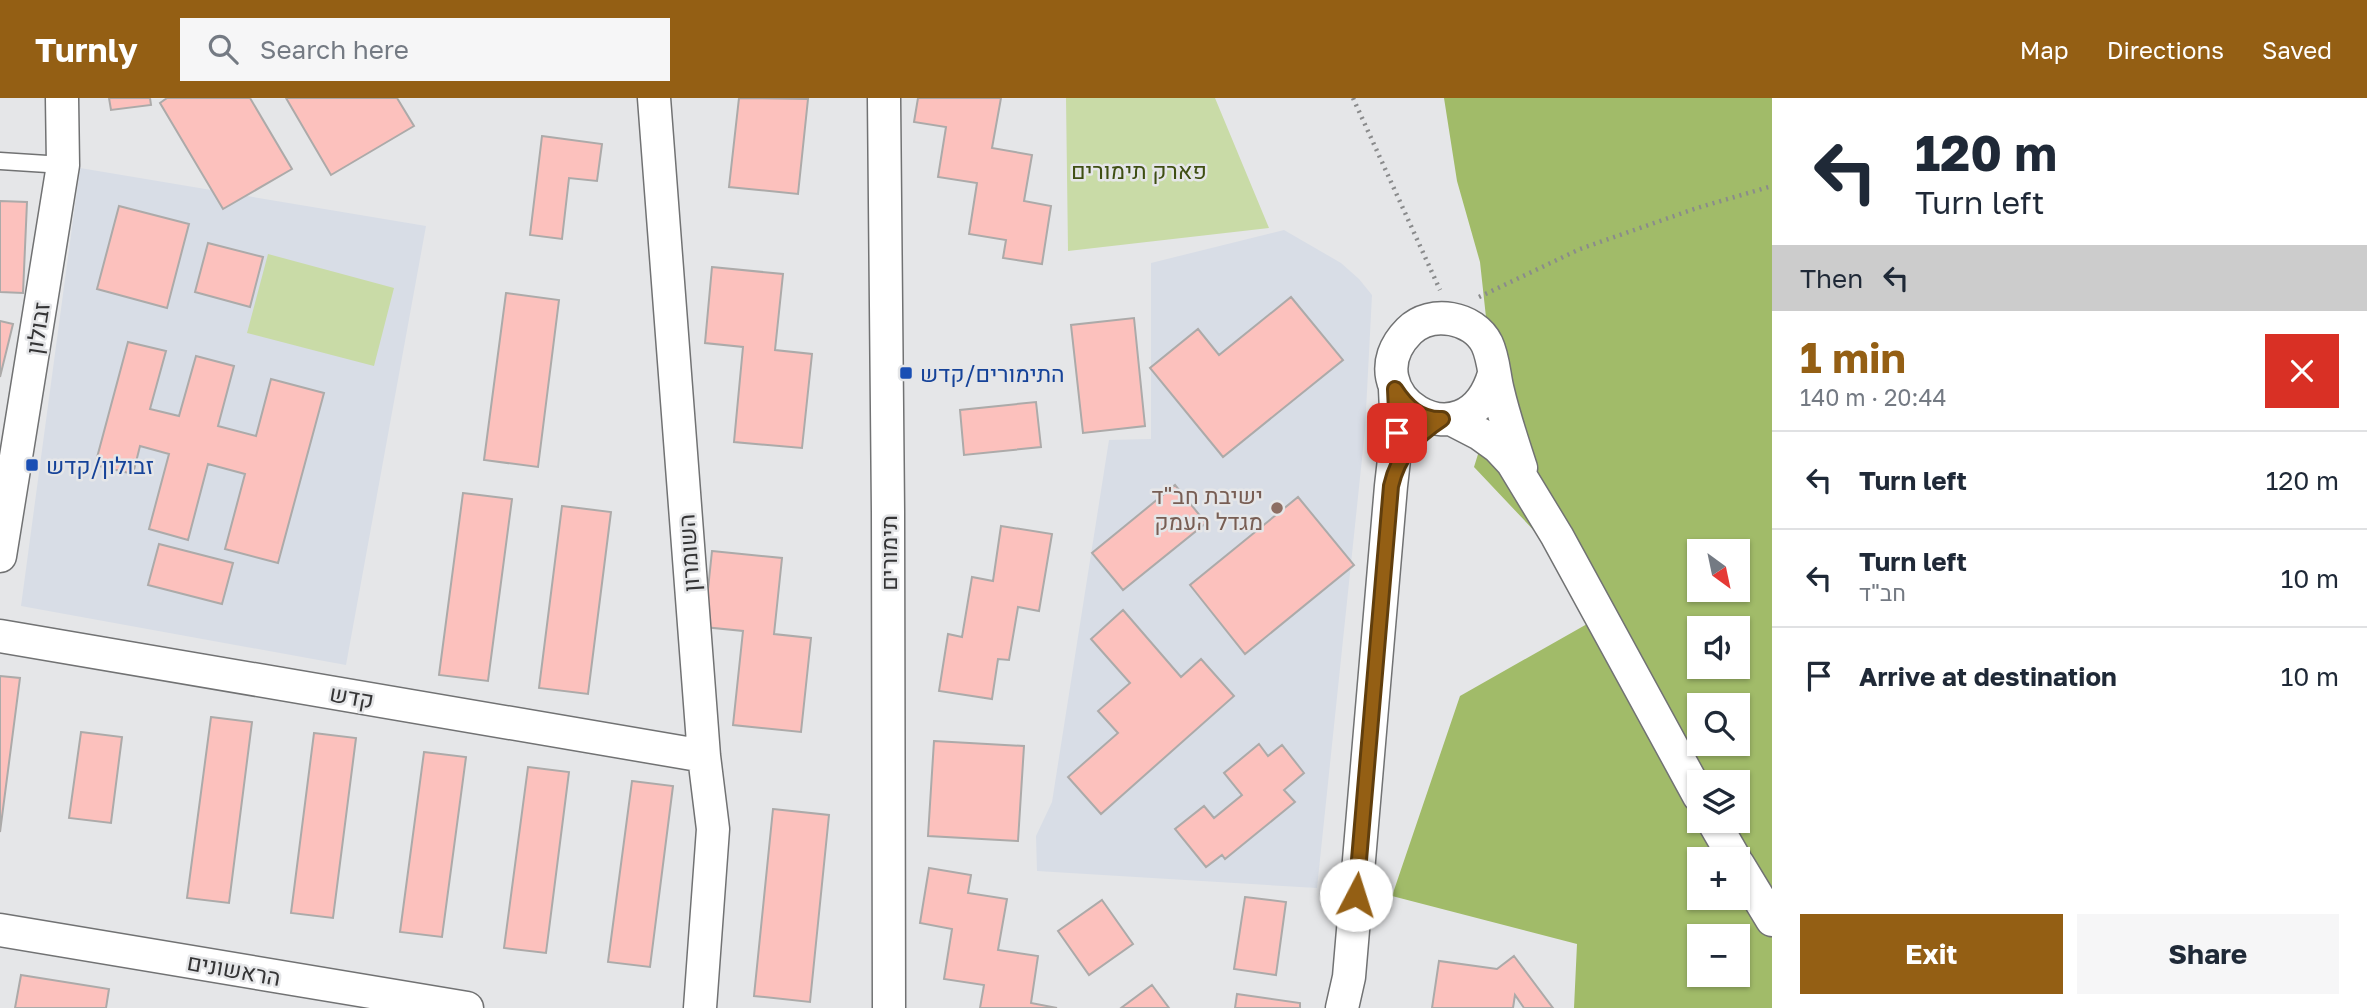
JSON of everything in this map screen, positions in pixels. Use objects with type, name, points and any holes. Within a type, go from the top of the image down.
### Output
[{"type":"street","name":"זבולון","points":[[0,556],[63,165],[62,98]]},
{"type":"street","name":"השומרון","points":[[653,98],[704,756],[713,829],[700,1008]]},
{"type":"street","name":"תימורים","points":[[884,98],[889,1008]]},
{"type":"street","points":[[1342,1008],[1349,977],[1394,472],[1397,433],[1395,389],[1391,372],[1394,355],[1401,340],[1413,327],[1428,320],[1461,321],[1475,330],[1486,342],[1492,357],[1502,408],[1527,484]]},
{"type":"street","points":[[1395,389],[1404,403],[1418,414],[1434,420],[1446,419],[1467,414],[1480,404],[1489,390],[1494,374]]},
{"type":"street","points":[[1394,472],[1406,450],[1420,434],[1446,419],[1467,426],[1498,447],[1527,484],[1687,774]]},
{"type":"street","name":"קדש","points":[[0,636],[704,756]]},
{"type":"street","points":[[1750,884],[1772,920]]},
{"type":"street","name":"הראשונים","points":[[0,930],[467,1008]]},
{"type":"lane","points":[[0,161],[63,165]]},
{"type":"path","points":[[1353,98],[1443,298]]},
{"type":"path","points":[[1474,300],[1580,249],[1698,208],[1772,186]]},
{"type":"shaded area","points":[[80,168],[426,226],[346,665],[21,606]]},
{"type":"shaded area","points":[[1284,230],[1341,263],[1372,295],[1365,430],[1317,888],[1037,871],[1036,836],[1052,802],[1109,440],[1151,439],[1151,263]]},
{"type":"green space","name":"פארק תימורים","points":[[1066,98],[1215,98],[1269,228],[1068,251]]},
{"type":"green space","points":[[1444,98],[1772,98],[1772,1008],[1574,1008],[1577,944],[1392,896],[1460,696],[1610,611],[1474,467],[1495,400],[1480,262],[1457,181]]},
{"type":"green space","points":[[268,254],[394,288],[374,366],[247,333]]},
{"type":"building","points":[[109,98],[150,98],[151,105],[111,110]]},
{"type":"building","points":[[167,98],[250,98],[292,169],[223,209],[160,103]]},
{"type":"building","points":[[286,98],[397,98],[414,126],[331,175]]},
{"type":"building","points":[[739,98],[808,99],[798,194],[729,187]]},
{"type":"building","points":[[918,98],[1001,98],[992,148],[1032,155],[1024,201],[1051,206],[1042,264],[1003,258],[1006,240],[969,234],[977,183],[938,177],[946,127],[914,122]]},
{"type":"building","points":[[542,136],[602,144],[597,181],[569,178],[562,239],[530,235]]},
{"type":"building","points":[[0,201],[27,202],[23,293],[0,292]]},
{"type":"building","points":[[119,206],[189,224],[167,308],[97,289]]},
{"type":"building","points":[[208,243],[263,257],[250,307],[195,292]]},
{"type":"building","points":[[712,267],[783,274],[775,350],[812,354],[802,448],[734,442],[743,347],[705,343]]},
{"type":"building","points":[[506,293],[559,300],[538,467],[484,460]]},
{"type":"building","points":[[1291,297],[1343,360],[1223,457],[1150,368],[1198,329],[1219,355]]},
{"type":"building","points":[[1134,318],[1145,426],[1083,433],[1071,325]]},
{"type":"building","points":[[0,321],[13,324],[0,377]]},
{"type":"building","points":[[128,342],[166,351],[150,409],[179,416],[196,356],[234,366],[218,426],[256,436],[271,379],[324,393],[278,563],[225,549],[245,474],[208,464],[188,540],[149,529],[169,454],[140,446],[133,474],[95,465]]},
{"type":"building","points":[[1036,402],[1041,447],[964,455],[960,410]]},
{"type":"building","points":[[1175,485],[1206,523],[1123,590],[1092,553]]},
{"type":"building","points":[[463,493],[512,499],[488,681],[439,675]]},
{"type":"building","points":[[1298,497],[1354,565],[1245,654],[1190,585]]},
{"type":"building","points":[[562,506],[611,512],[588,694],[539,688]]},
{"type":"building","points":[[1001,526],[1052,534],[1039,611],[1018,607],[1009,660],[998,659],[992,699],[939,691],[948,634],[962,637],[972,577],[993,581]]},
{"type":"building","points":[[159,544],[233,563],[222,604],[148,585]]},
{"type":"building","points":[[712,551],[782,558],[774,634],[811,638],[801,732],[733,725],[743,631],[704,627]]},
{"type":"building","points":[[1123,610],[1181,677],[1201,659],[1234,696],[1101,814],[1068,777],[1118,733],[1098,711],[1130,683],[1091,639]]},
{"type":"building","points":[[0,676],[20,678],[0,832]]},
{"type":"building","points":[[211,717],[252,722],[229,903],[187,898]]},
{"type":"building","points":[[81,732],[122,737],[111,823],[69,818]]},
{"type":"building","points":[[314,733],[356,738],[333,918],[291,913]]},
{"type":"building","points":[[934,741],[1024,746],[1018,841],[928,836]]},
{"type":"building","points":[[1259,744],[1268,756],[1282,745],[1304,773],[1284,790],[1295,802],[1225,859],[1222,855],[1206,867],[1175,829],[1204,806],[1214,818],[1242,795],[1224,773]]},
{"type":"building","points":[[424,752],[466,757],[442,937],[400,932]]},
{"type":"building","points":[[528,767],[569,772],[546,953],[504,948]]},
{"type":"building","points":[[632,781],[673,786],[650,967],[608,962]]},
{"type":"building","points":[[773,809],[829,815],[810,1002],[754,996]]},
{"type":"building","points":[[929,868],[971,875],[968,893],[1007,899],[998,950],[1038,956],[1031,1003],[1057,1008],[980,1008],[984,985],[944,979],[952,929],[920,923]]},
{"type":"building","points":[[1245,897],[1286,902],[1276,975],[1234,969]]},
{"type":"building","points":[[1102,900],[1133,944],[1089,975],[1058,931]]},
{"type":"building","points":[[1514,956],[1553,1008],[1524,1008],[1515,995],[1513,1008],[1432,1008],[1439,961],[1497,969]]},
{"type":"building","points":[[21,975],[109,989],[106,1008],[15,1008]]},
{"type":"building","points":[[1152,985],[1169,1008],[1121,1008]]},
{"type":"building","points":[[1237,994],[1300,1003],[1300,1008],[1235,1008]]},
{"type":"place","name":"התימורים/קדש","points":[[906,373]]},
{"type":"place","name":"זבולון/קדש","points":[[32,465]]},
{"type":"place","name":"ישיבת חב\"ד מגדל העמק","points":[[1277,508]]},
{"type":"route","points":[[1356,895],[1391,486],[1394,472],[1406,450],[1420,434],[1442,419],[1434,420],[1418,414],[1404,403],[1395,389],[1397,433]]}]
